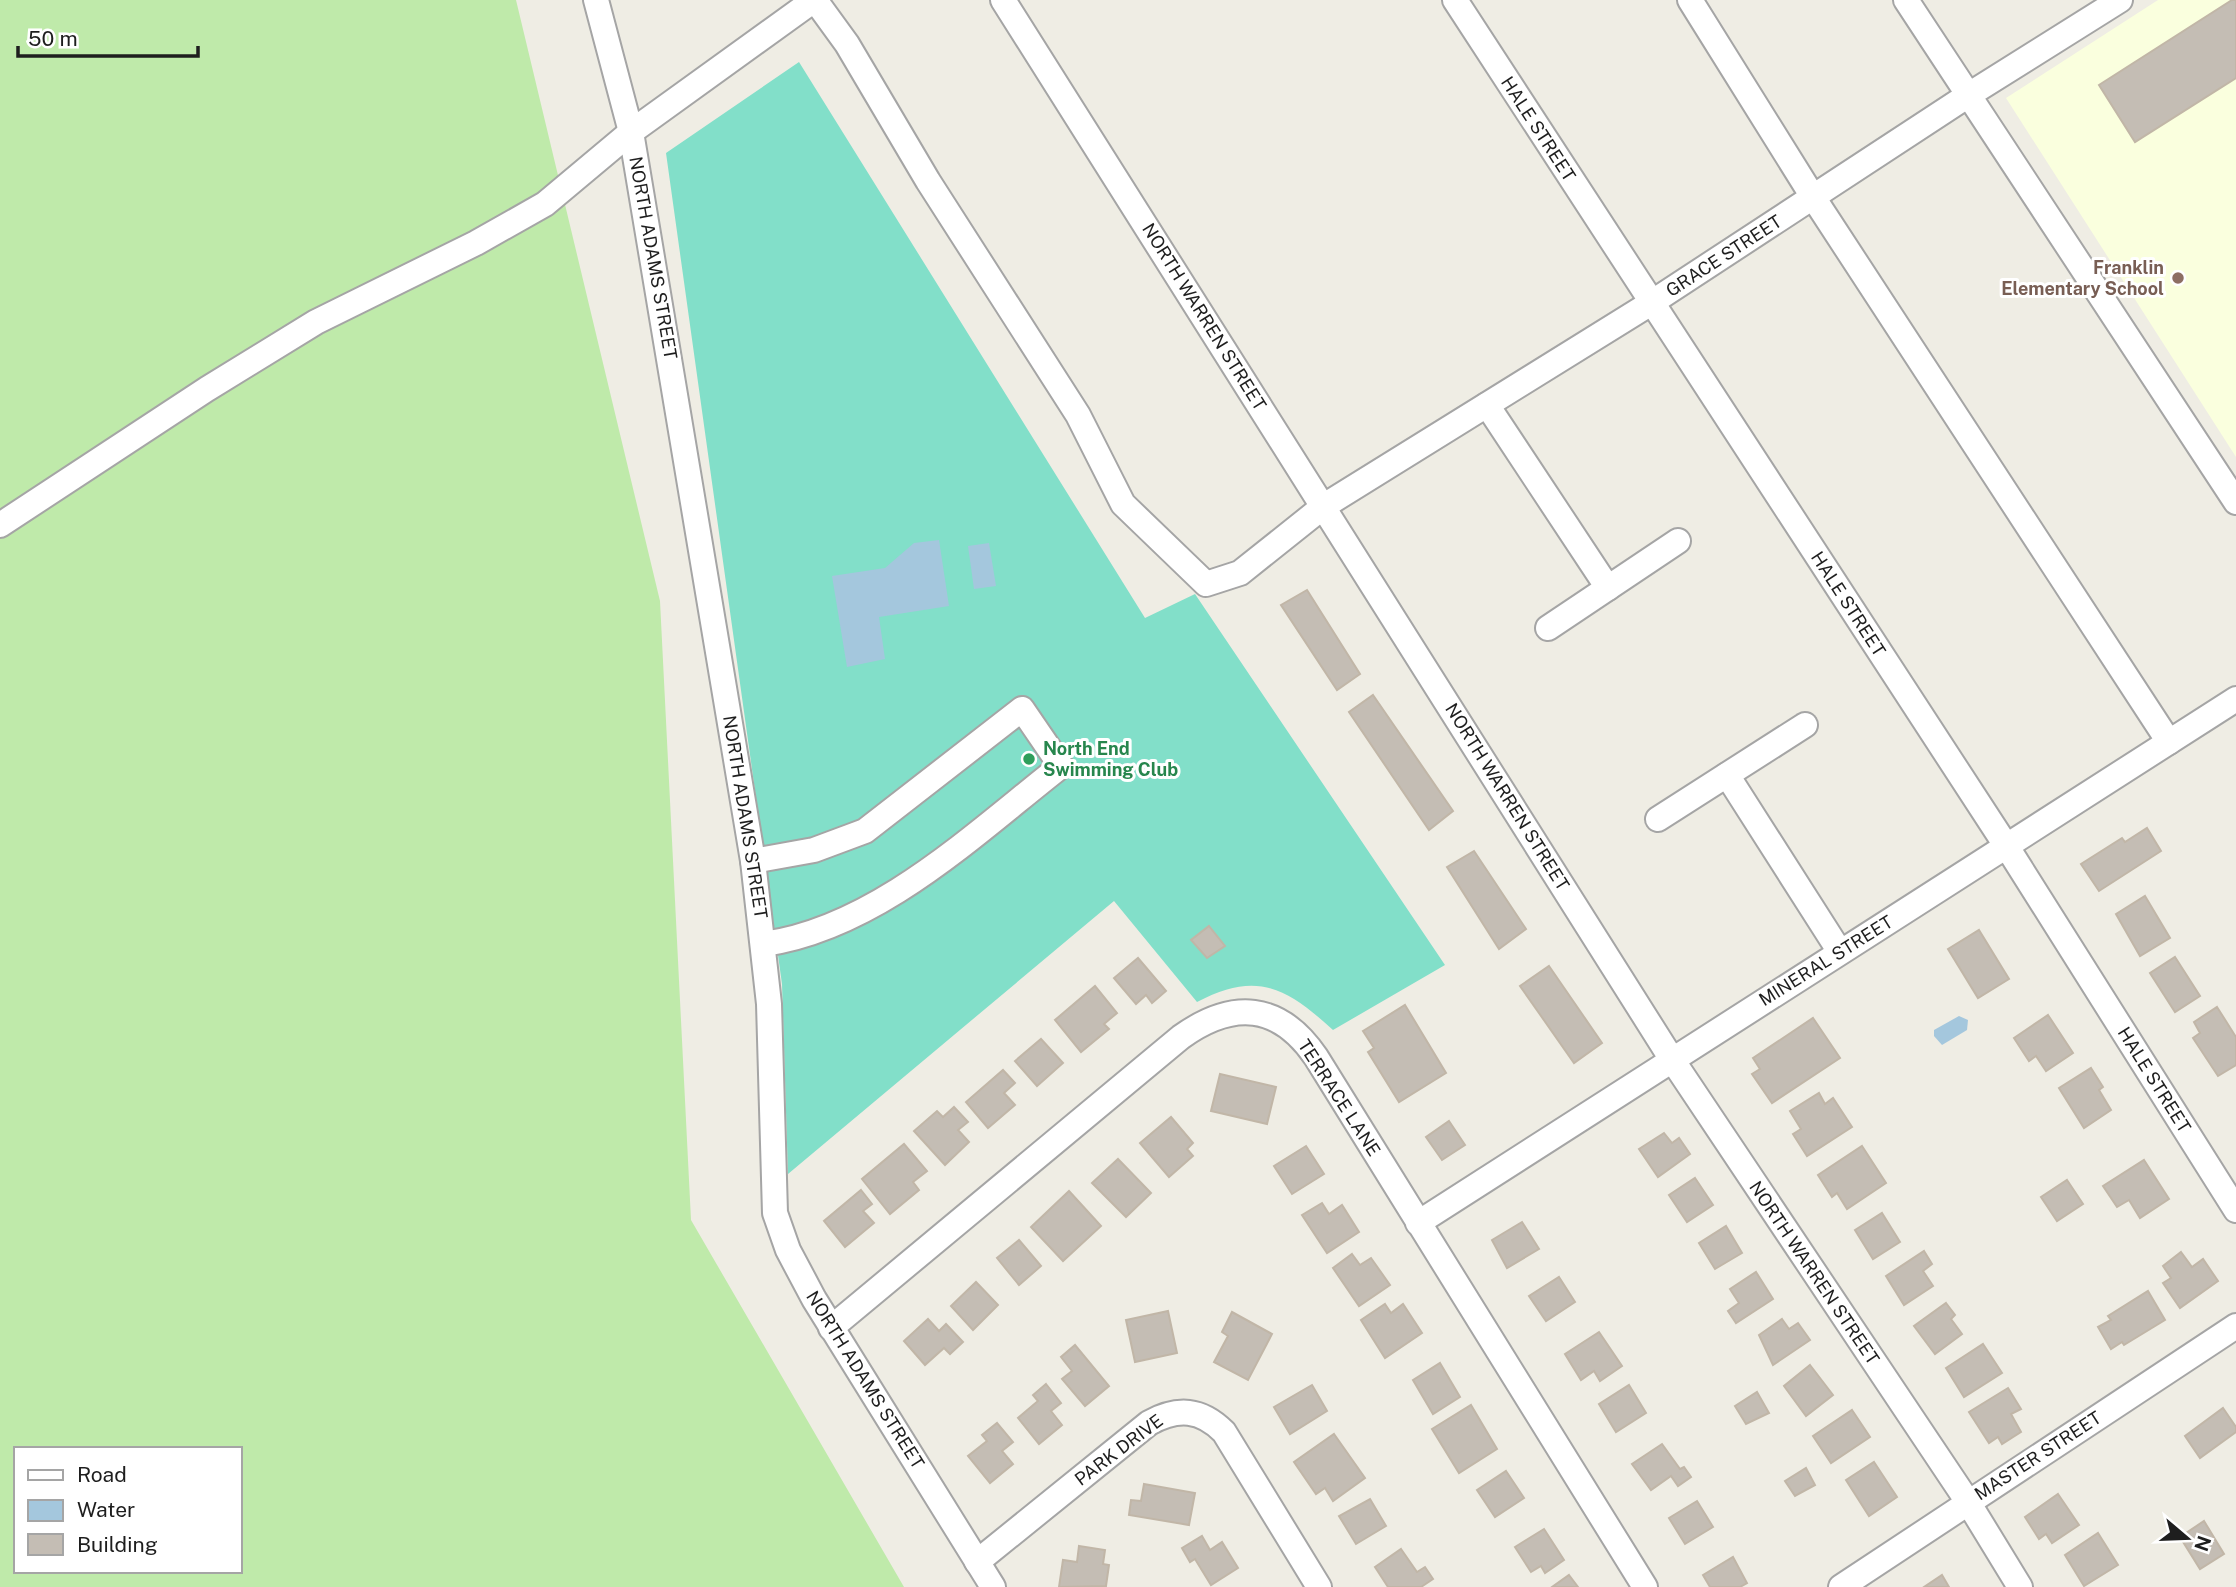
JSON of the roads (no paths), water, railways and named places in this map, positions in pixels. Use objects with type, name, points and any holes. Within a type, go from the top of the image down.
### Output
[{"type":"street","name":"NORTH ADAMS STREET","points":[[596,0],[631,132],[753,861],[764,944],[775,1213],[788,1250],[831,1328],[993,1587]]},
{"type":"street","points":[[0,525],[207,389],[316,322],[476,243],[545,204],[631,132],[815,0]]},
{"type":"street","name":"GRACE STREET","points":[[815,0],[847,44],[928,181],[1078,415],[1123,504],[1206,584],[1240,573],[1324,506],[1651,303],[1967,96],[2120,0]]},
{"type":"street","name":"NORTH WARREN STREET","points":[[1003,0],[1671,1058],[1968,1502],[2020,1587]]},
{"type":"street","name":"HALE STREET","points":[[1455,0],[2007,847],[2236,1210]]},
{"type":"street","points":[[1690,0],[1813,197],[2169,742]]},
{"type":"street","points":[[1906,0],[2236,502]]},
{"type":"street","points":[[1487,405],[1608,588]]},
{"type":"street","points":[[1549,628],[1678,541]]},
{"type":"street","name":"MINERAL STREET","points":[[1418,1223],[1671,1058],[2007,847],[2236,699]]},
{"type":"street","points":[[753,861],[814,850],[865,831],[1022,709],[1061,766],[941,859],[859,915],[789,941],[764,944]]},
{"type":"street","points":[[1658,819],[1805,725]]},
{"type":"street","points":[[1727,775],[1840,952]]},
{"type":"street","name":"TERRACE LANE","points":[[831,1328],[1181,1037],[1220,1014],[1241,1011],[1266,1014],[1302,1037],[1645,1587]]},
{"type":"street","name":"MASTER STREET","points":[[1841,1587],[2236,1326]]},
{"type":"street","name":"PARK DRIVE","points":[[977,1562],[1149,1423],[1165,1414],[1181,1411],[1212,1419],[1224,1432],[1319,1587]]},
{"type":"water","points":[[939,540],[949,606],[879,617],[885,659],[847,667],[832,576],[885,568],[914,543]]},
{"type":"water","points":[[989,543],[996,586],[974,589],[968,546]]},
{"type":"water","points":[[1959,1016],[1968,1020],[1967,1030],[1942,1045],[1934,1036],[1934,1030]]},
{"type":"place","name":"Franklin Elementary School","points":[[2178,278]]},
{"type":"place","name":"North End Swimming Club","points":[[1029,759]]}]
